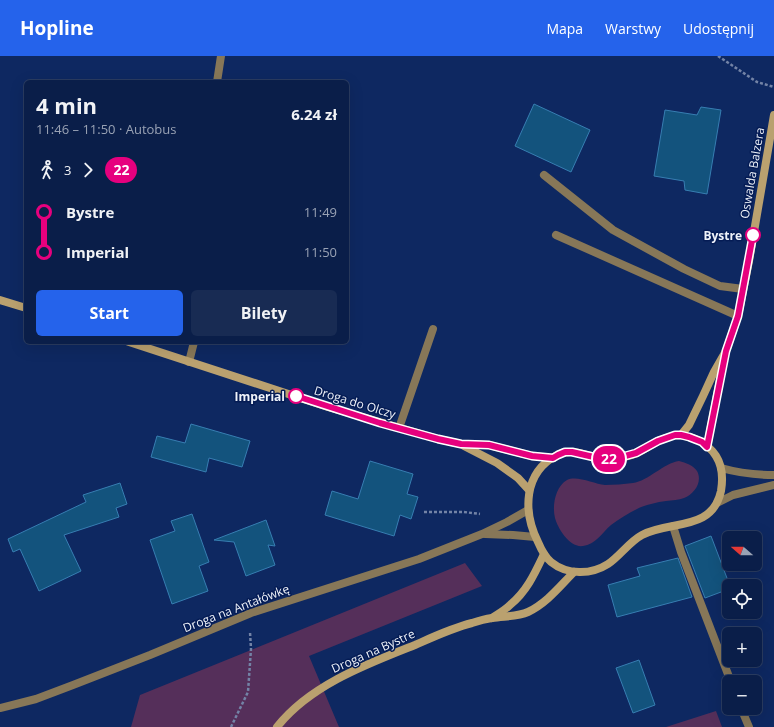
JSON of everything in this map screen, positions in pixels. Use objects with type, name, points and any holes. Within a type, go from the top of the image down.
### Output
[{"type":"street","points":[[217,80],[221,56]]},
{"type":"street","name":"Oswalda Balzera","points":[[707,447],[726,351],[738,316],[774,115]]},
{"type":"street","points":[[544,175],[613,230],[684,269],[720,286],[743,289]]},
{"type":"street","points":[[556,235],[738,316]]},
{"type":"street","points":[[0,300],[24,307]]},
{"type":"street","points":[[399,428],[433,329]]},
{"type":"street","name":"Droga do Olczy","points":[[135,344],[328,407],[438,439],[461,444],[489,445],[532,456],[553,458]]},
{"type":"street","points":[[189,362],[194,344]]},
{"type":"street","name":"Oswalda Balzera","points":[[681,435],[689,425],[714,372],[726,351]]},
{"type":"street","points":[[675,435],[681,435],[702,442],[707,447],[718,460],[723,475],[717,503],[713,509],[701,518],[684,524],[659,528],[643,534],[616,558],[600,569],[581,573],[574,572],[562,569],[548,560],[535,537],[528,510],[529,490],[535,476],[553,458],[565,452],[572,452],[603,458],[618,458],[636,453],[667,437],[675,435]]},
{"type":"street","name":"Droga do Olczy","points":[[461,444],[497,463],[518,478],[529,490]]},
{"type":"street","points":[[721,468],[740,473],[774,475]]},
{"type":"street","points":[[717,503],[733,495],[774,485]]},
{"type":"street","name":"Droga na Antałówkę","points":[[0,708],[36,698],[73,685],[251,613],[419,559],[482,534],[528,510]]},
{"type":"street","points":[[673,526],[680,549],[728,675]]},
{"type":"street","name":"Droga na Antałówkę","points":[[482,534],[535,537]]},
{"type":"street","name":"Droga na Bystre","points":[[492,618],[518,598],[532,579],[544,554]]},
{"type":"street","name":"Droga na Bystre","points":[[277,727],[287,716],[307,700],[324,687],[341,678],[398,652],[462,626],[492,618],[508,617],[528,612],[539,606],[574,572]]},
{"type":"street","points":[[744,715],[749,727]]},
{"type":"path","points":[[718,56],[757,82],[774,87]]},
{"type":"path","points":[[424,512],[464,512],[482,514]]},
{"type":"path","points":[[231,727],[248,692],[250,630]]},
{"type":"shaded area","points":[[679,461],[687,463],[693,467],[699,475],[698,483],[694,491],[688,496],[680,499],[647,505],[627,514],[611,525],[595,541],[587,545],[578,546],[565,537],[555,518],[554,503],[557,492],[567,480],[581,479],[605,485],[639,482],[673,462]]},
{"type":"shaded area","points":[[465,563],[482,586],[309,656],[339,727],[131,727],[140,695]]},
{"type":"shaded area","points":[[716,711],[722,727],[666,727]]},
{"type":"building","points":[[534,104],[590,130],[571,172],[515,146]]},
{"type":"building","points":[[701,107],[721,110],[707,194],[685,190],[684,181],[654,176],[665,110],[697,115]]},
{"type":"building","points":[[191,424],[250,441],[242,467],[209,458],[206,472],[151,457],[157,436],[185,443]]},
{"type":"building","points":[[370,461],[413,474],[407,494],[418,497],[411,519],[400,515],[394,536],[325,515],[332,491],[358,499]]},
{"type":"building","points":[[120,483],[127,504],[116,508],[119,517],[64,535],[81,571],[39,591],[20,549],[13,552],[8,539],[86,502],[83,495]]},
{"type":"building","points":[[192,514],[209,562],[199,566],[208,591],[172,604],[150,540],[175,531],[171,521]]},
{"type":"building","points":[[266,520],[275,546],[268,545],[275,565],[246,576],[234,542],[214,540]]},
{"type":"building","points":[[711,536],[722,565],[722,571],[724,571],[727,579],[722,579],[722,592],[705,598],[685,546]]},
{"type":"building","points":[[678,558],[692,597],[617,617],[608,585],[640,576],[637,568]]},
{"type":"building","points":[[639,660],[655,705],[633,713],[616,668]]},
{"type":"bus line","name":"22","points":[[296,396],[380,423],[456,444],[489,445],[532,456],[553,458],[565,452],[572,452],[598,458],[618,458],[636,453],[658,441],[675,435],[689,437],[702,442],[707,447],[726,351],[738,316],[753,235]]},
{"type":"place","name":"Bystre","points":[[753,235]]},
{"type":"place","name":"Imperial","points":[[296,396]]}]
